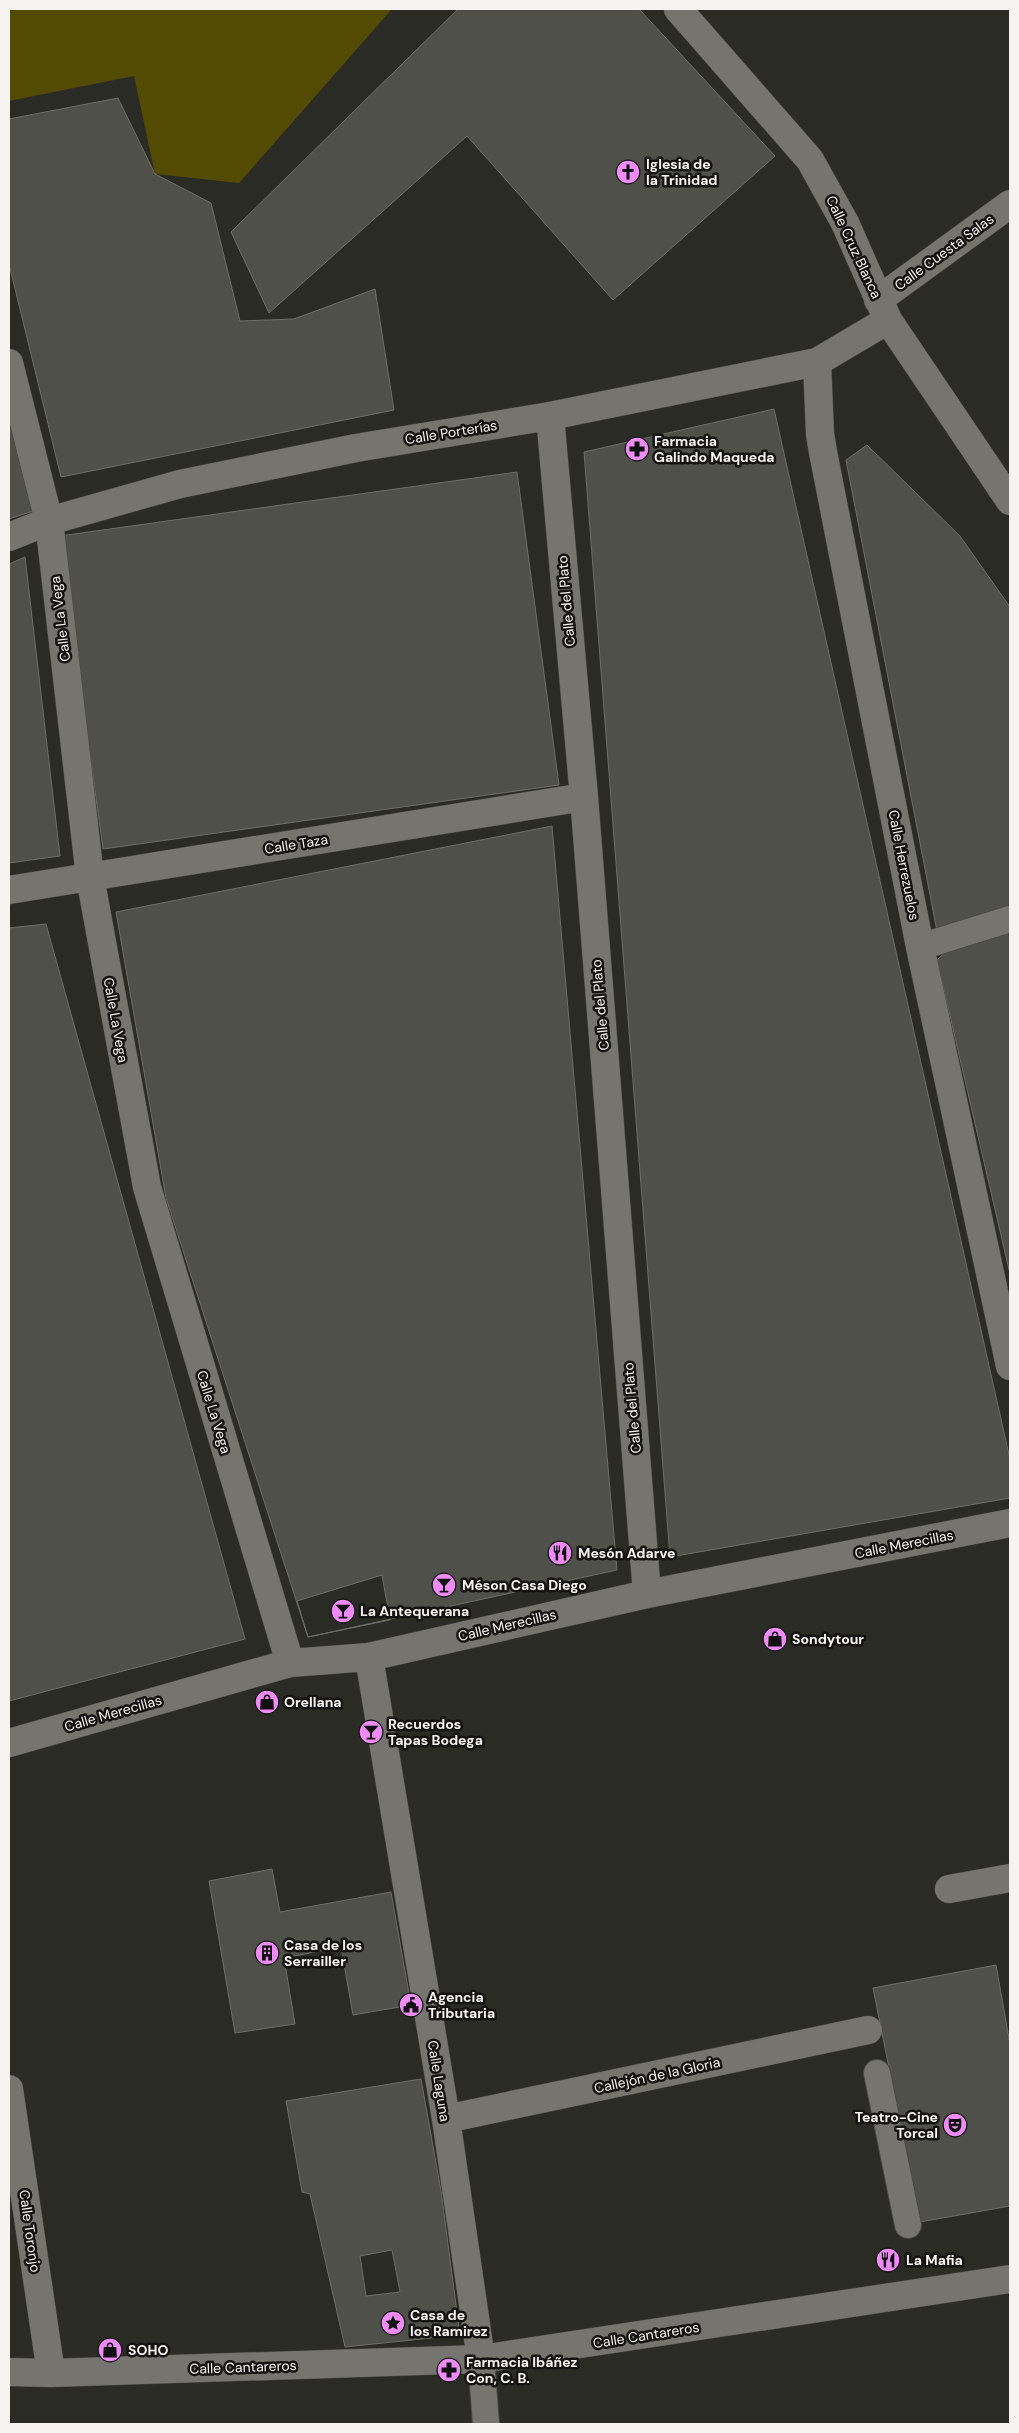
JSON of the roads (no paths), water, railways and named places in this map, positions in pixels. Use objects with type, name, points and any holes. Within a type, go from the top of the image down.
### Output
[{"type":"street","name":"Calle Cruz Blanca","points":[[678,9],[810,160],[845,223],[883,310],[1010,501]]},
{"type":"street","name":"Calle Cuesta Salas","points":[[883,310],[1010,204]]},
{"type":"street","name":"Calle Porterías","points":[[9,537],[49,521],[180,484],[356,448],[550,416],[817,362],[883,310]]},
{"type":"street","name":"Calle Herrezuelos","points":[[817,362],[823,452],[920,947],[1010,1366]]},
{"type":"street","name":"Calle La Vega","points":[[9,363],[49,521],[90,877],[146,1188],[290,1663]]},
{"type":"street","name":"Calle del Plato","points":[[550,416],[584,797],[647,1594]]},
{"type":"street","name":"Calle Taza","points":[[9,890],[584,797]]},
{"type":"street","points":[[920,947],[1010,919]]},
{"type":"street","name":"Calle Merecillas","points":[[9,1743],[290,1663],[369,1657],[647,1594],[1010,1523]]},
{"type":"street","name":"Calle Laguna","points":[[369,1657],[446,2119],[481,2359]]},
{"type":"street","points":[[949,1888],[1010,1878]]},
{"type":"street","name":"Callejón de la Gloria","points":[[446,2119],[868,2030]]},
{"type":"street","points":[[877,2073],[908,2225]]},
{"type":"street","name":"Calle Toronjo","points":[[9,2089],[50,2373]]},
{"type":"street","name":"Calle Cantareros","points":[[9,2372],[50,2373],[481,2359],[1010,2279]]},
{"type":"street","points":[[481,2359],[486,2424]]},
{"type":"place","name":"Iglesia de la Trinidad","points":[[628,172]]},
{"type":"place","name":"Farmacia Galindo Maqueda","points":[[637,449]]},
{"type":"place","name":"Mesón Adarve","points":[[560,1553]]},
{"type":"place","name":"Méson Casa Diego","points":[[444,1585]]},
{"type":"place","name":"La Antequerana","points":[[343,1611]]},
{"type":"place","name":"Sondytour","points":[[775,1639]]},
{"type":"place","name":"Orellana","points":[[267,1702]]},
{"type":"place","name":"Recuerdos Tapas Bodega","points":[[371,1732]]},
{"type":"place","name":"Casa de los Serrailler","points":[[267,1953]]},
{"type":"place","name":"Agencia Tributaria","points":[[411,2005]]},
{"type":"place","name":"Teatro-Cine Torcal","points":[[955,2125]]},
{"type":"place","name":"La Mafia","points":[[888,2260]]},
{"type":"place","name":"Casa de los Ramirez","points":[[393,2323]]},
{"type":"place","name":"SOHO","points":[[110,2350]]},
{"type":"place","name":"Farmacia Ibáñez Con, C. B.","points":[[449,2370]]}]
